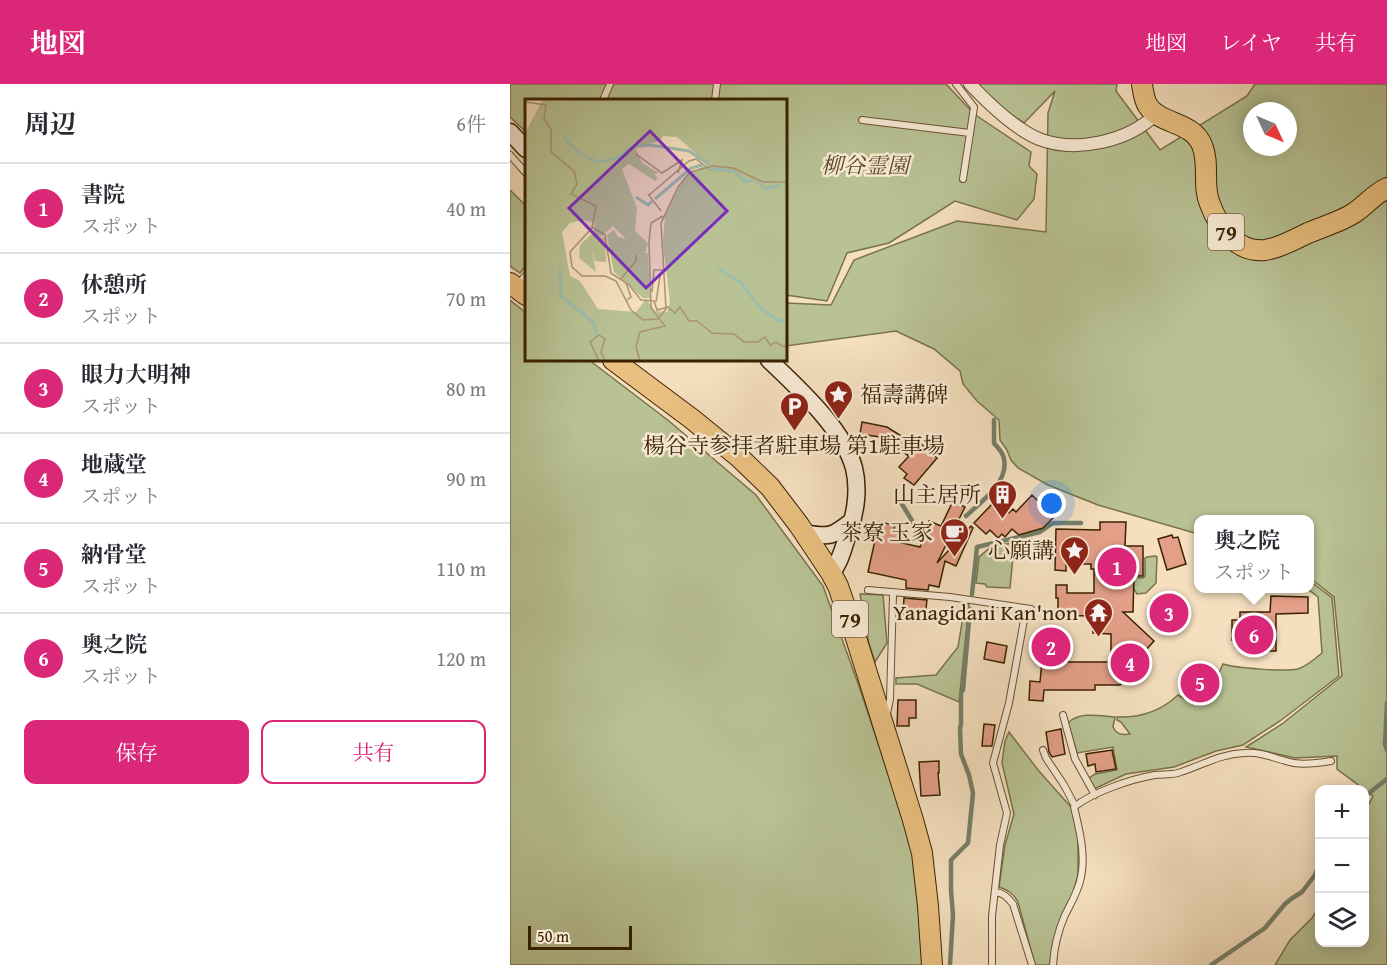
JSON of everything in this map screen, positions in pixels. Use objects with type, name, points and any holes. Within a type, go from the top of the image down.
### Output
[{"type":"main road","points":[[1142,84],[1146,105],[1156,114]]},
{"type":"main road","name":"79","points":[[1156,114],[1182,125],[1202,144],[1209,201],[1218,222],[1230,238],[1249,249],[1266,250],[1354,213],[1377,193],[1387,188]]},
{"type":"main road","points":[[510,132],[525,148]]},
{"type":"main road","name":"79","points":[[616,362],[692,419],[740,458],[770,487],[805,533],[838,586],[884,724],[922,853],[932,965]]},
{"type":"main road","points":[[772,362],[808,398],[843,442],[854,468],[856,506],[837,567],[831,573]]},
{"type":"main road","points":[[805,533],[823,537],[836,534],[852,520]]},
{"type":"street","points":[[970,84],[988,103],[1014,124],[1038,138],[1063,144],[1089,145],[1113,140],[1147,123],[1156,114]]},
{"type":"lane","points":[[603,99],[610,84]]},
{"type":"lane","points":[[715,99],[717,84]]},
{"type":"lane","points":[[956,84],[974,107],[963,179]]},
{"type":"lane","points":[[862,120],[970,133]]},
{"type":"lane","points":[[510,155],[525,172]]},
{"type":"lane","points":[[868,590],[950,597],[1029,609],[1009,703],[993,763],[1007,813],[1000,845],[992,916],[992,965]]},
{"type":"lane","points":[[884,724],[890,699],[892,595]]},
{"type":"lane","points":[[1063,715],[1075,759],[1095,795]]},
{"type":"lane","points":[[1043,750],[1075,806],[1080,833],[1082,876],[1054,948],[1053,965]]},
{"type":"lane","points":[[1075,806],[1117,786],[1156,775],[1176,773],[1217,757],[1246,752],[1294,763],[1312,764],[1331,761]]},
{"type":"lane","points":[[995,892],[1002,893],[1013,903],[1032,965]]},
{"type":"green space","name":"柳谷霊園","points":[[510,84],[946,84],[974,114],[1031,152],[1029,166],[1037,174],[1034,199],[1017,220],[955,201],[889,243],[847,253],[827,301],[788,295],[788,99],[525,99],[525,131],[510,117]]},
{"type":"green space","points":[[973,84],[1117,84],[1116,91],[1160,150],[1247,96],[1255,84],[1387,84],[1387,965],[1275,965],[1290,940],[1315,913],[1315,947],[1369,947],[1369,804],[1373,796],[1369,793],[1369,785],[1358,785],[1337,769],[1337,756],[1295,758],[1246,747],[1282,724],[1342,676],[1334,597],[1314,581],[1314,515],[1194,515],[1194,533],[1098,505],[1048,485],[1018,468],[1000,440],[999,420],[977,401],[963,384],[960,371],[934,349],[896,331],[788,346],[788,303],[831,305],[854,260],[957,221],[1046,232],[1048,113],[1055,91],[1024,123],[986,98]]},
{"type":"green space","points":[[510,190],[525,205],[525,266],[520,273],[510,266]]},
{"type":"green space","points":[[510,300],[525,312],[525,362],[592,362],[669,421],[756,495],[823,586],[910,839],[916,879],[923,965],[510,965]]},
{"type":"green space","points":[[1011,543],[1014,546],[1010,588],[987,587],[985,584],[976,583],[979,557],[991,547]]},
{"type":"green space","points":[[1157,557],[1156,583],[1146,593],[1137,594],[1134,589],[1127,589],[1127,577],[1143,578],[1145,558]]},
{"type":"green space","points":[[1314,584],[1332,598],[1339,676],[1280,721],[1243,745],[1216,751],[1174,767],[1126,774],[1094,789],[1089,778],[1095,774],[1117,770],[1113,747],[1077,753],[1068,723],[1084,716],[1115,717],[1113,727],[1116,732],[1130,734],[1117,720],[1117,717],[1150,712],[1165,705],[1178,695],[1193,704],[1201,695],[1207,697],[1217,688],[1218,675],[1223,664],[1272,670],[1292,670],[1305,666],[1322,653],[1318,597],[1313,593]]},
{"type":"green space","points":[[860,594],[883,595],[887,643],[875,662],[869,644]]},
{"type":"green space","points":[[965,604],[969,604],[959,702],[917,684],[896,684],[896,678],[936,675],[958,647]]},
{"type":"green space","points":[[1009,732],[1038,770],[1071,807],[1078,833],[1078,875],[1073,893],[1061,917],[1052,947],[1050,965],[1035,965],[1018,902],[1010,892],[999,887],[1005,845],[1014,814],[1002,763],[1005,741]]},
{"type":"building","points":[[862,422],[887,427],[917,446],[920,443],[937,458],[914,485],[904,478],[907,474],[899,467],[909,456],[880,437],[860,434]]},
{"type":"building","name":"山主居所","points":[[1032,495],[1054,517],[1043,528],[1019,535],[1012,529],[1005,537],[1002,534],[998,538],[990,530],[986,534],[974,523],[994,502],[1001,508],[1003,506],[1009,513],[1013,509],[1016,512]]},
{"type":"building","points":[[953,501],[965,507],[937,563],[971,526],[973,528],[956,566],[945,561],[939,587],[929,585],[928,590],[906,588],[906,580],[868,572],[879,522],[895,525],[894,530],[900,532],[898,542],[920,547],[929,521],[941,526]]},
{"type":"building","points":[[1100,522],[1126,522],[1125,546],[1143,546],[1143,576],[1134,576],[1133,612],[1123,612],[1154,641],[1125,673],[1133,673],[1120,685],[1095,685],[1095,690],[1044,690],[1043,701],[1029,700],[1030,681],[1040,682],[1044,640],[1059,641],[1057,662],[1111,662],[1111,634],[1093,633],[1093,622],[1088,622],[1088,616],[1058,615],[1058,598],[1056,598],[1056,585],[1067,585],[1067,593],[1094,593],[1094,569],[1091,569],[1091,564],[1066,564],[1066,571],[1055,570],[1056,529],[1100,530]]},
{"type":"building","points":[[1172,535],[1173,538],[1178,537],[1186,564],[1167,570],[1158,539]]},
{"type":"building","points":[[1271,596],[1308,597],[1308,613],[1276,614],[1276,651],[1240,651],[1240,640],[1232,640],[1232,620],[1240,620],[1240,612],[1270,612]]},
{"type":"building","points":[[904,598],[927,600],[925,617],[903,614]]},
{"type":"building","points":[[987,642],[1007,646],[1004,663],[984,659]]},
{"type":"building","points":[[1197,673],[1210,683],[1202,693],[1190,682]]},
{"type":"building","points":[[898,700],[916,700],[916,718],[909,718],[909,726],[897,726]]},
{"type":"building","points":[[984,724],[995,725],[992,746],[982,746]]},
{"type":"building","points":[[1061,729],[1065,754],[1052,757],[1046,732]]},
{"type":"building","points":[[1112,750],[1116,769],[1096,772],[1095,764],[1088,766],[1086,754]]},
{"type":"building","points":[[939,761],[940,795],[921,796],[919,762]]},
{"type":"waterway","points":[[966,516],[986,498],[1002,476],[1004,459],[994,443],[994,420]]},
{"type":"waterway","points":[[900,501],[919,532]]},
{"type":"waterway","points":[[972,594],[977,547],[1040,532],[1053,523],[1081,523]]},
{"type":"waterway","points":[[950,965],[953,915],[951,860],[968,843],[973,793],[961,754],[960,728],[961,693],[970,609]]},
{"type":"waterway","points":[[1387,703],[1385,744],[1387,750]]},
{"type":"waterway","points":[[1369,793],[1387,779]]},
{"type":"waterway","points":[[1211,965],[1265,928],[1285,904],[1302,892],[1315,875]]},
{"type":"place","name":"福壽講碑","points":[[839,420]]},
{"type":"place","name":"楊谷寺参拝者駐車場 第1駐車場","points":[[794,432]]},
{"type":"place","name":"山主居所","points":[[1002,520]]},
{"type":"place","name":"茶寮 玉家","points":[[954,558]]},
{"type":"place","name":"書院","points":[[1117,567]]},
{"type":"place","name":"心願講","points":[[1075,576]]},
{"type":"place","name":"眼力大明神","points":[[1169,613]]},
{"type":"place","name":"奥之院","points":[[1254,635]]},
{"type":"place","name":"Yanagidani Kan'non","points":[[1099,638]]},
{"type":"place","name":"休憩所","points":[[1051,647]]},
{"type":"place","name":"地蔵堂","points":[[1130,663]]},
{"type":"place","name":"納骨堂","points":[[1200,683]]}]
